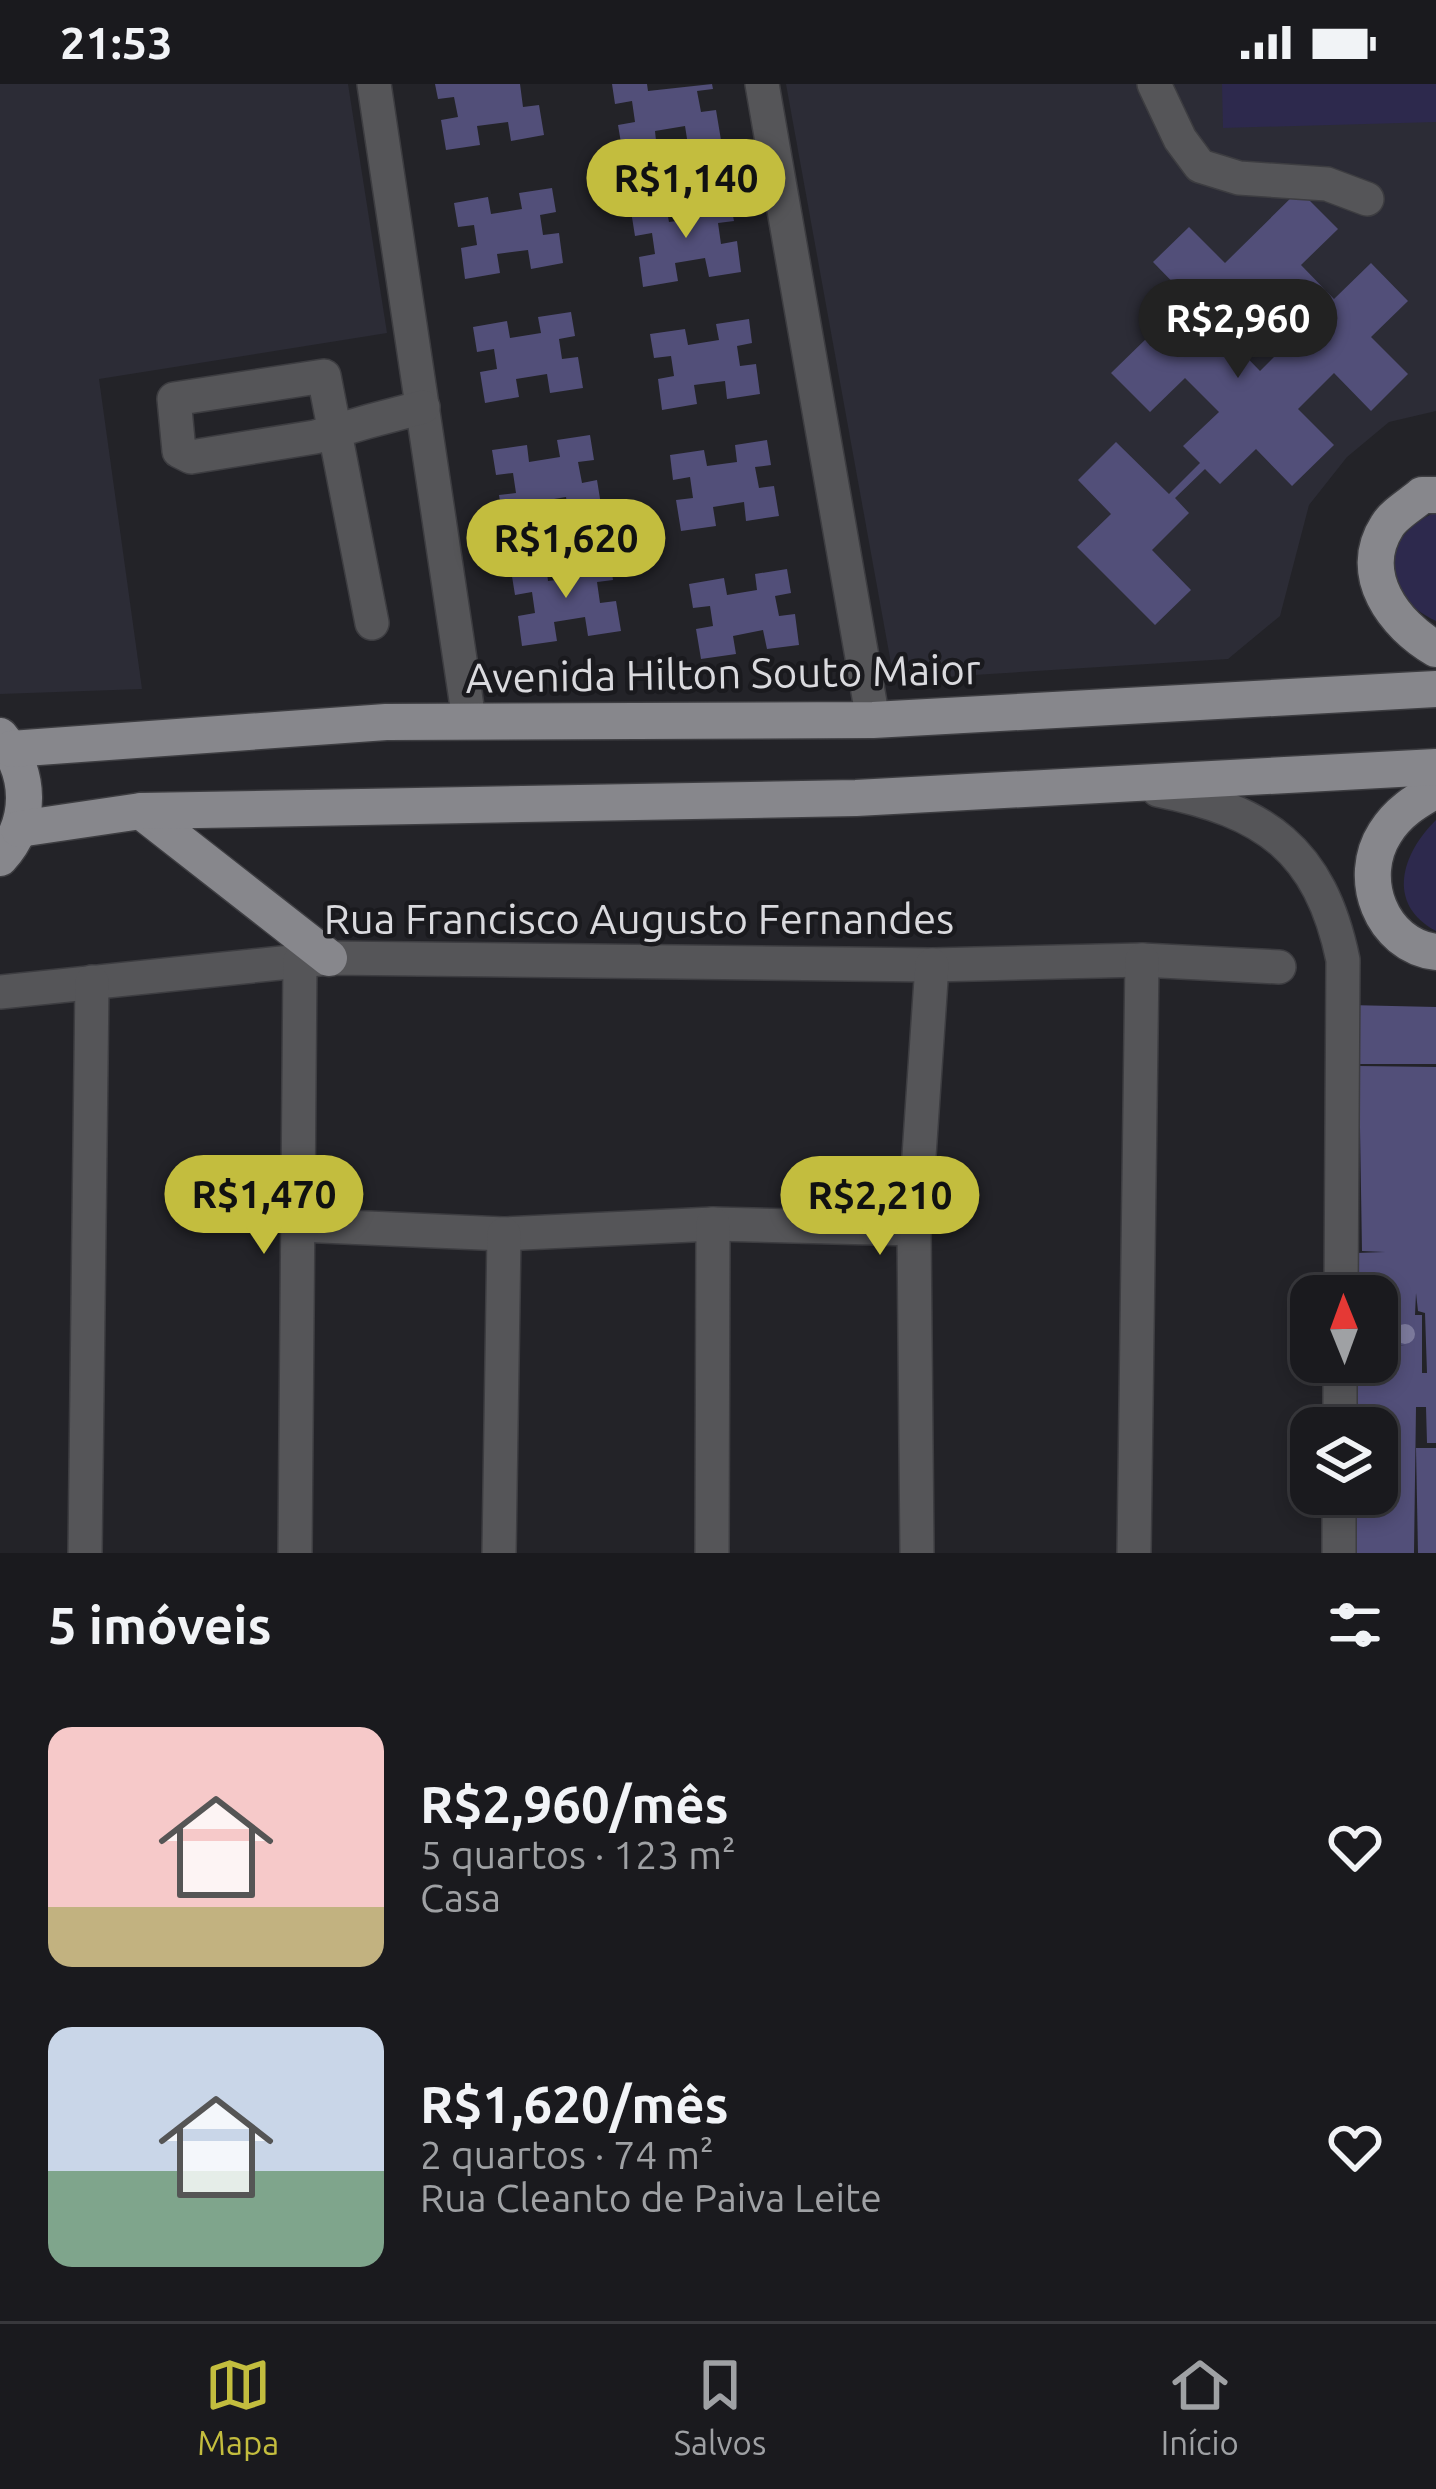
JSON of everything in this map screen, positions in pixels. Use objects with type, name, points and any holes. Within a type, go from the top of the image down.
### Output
[{"type":"main road","points":[[1436,495],[1422,495],[1387,524],[1374,561],[1384,601],[1413,636],[1436,650]]},
{"type":"main road","name":"Avenida Hilton Souto Maior","points":[[6,742],[469,720],[873,720],[1436,688]]},
{"type":"main road","points":[[6,742],[25,788],[9,844],[141,811],[856,798],[1436,767]]},
{"type":"main road","points":[[1436,790],[1405,808],[1387,829],[1374,866],[1384,918],[1410,945],[1436,952]]},
{"type":"main road","points":[[141,811],[314,959]]},
{"type":"street","points":[[374,84],[469,720]]},
{"type":"street","points":[[762,84],[873,720]]},
{"type":"street","points":[[1154,84],[1180,139],[1200,166],[1239,178],[1327,184],[1367,199]]},
{"type":"street","points":[[372,623],[335,430],[319,374],[174,399],[179,451],[191,457],[335,430],[423,407]]},
{"type":"street","points":[[1136,785],[1217,802],[1271,827],[1312,873],[1335,922],[1342,960],[1341,1275]]},
{"type":"street","points":[[295,1553],[299,1225],[314,959]]},
{"type":"street","name":"Rua Francisco Augusto Fernandes","points":[[0,992],[314,959],[932,965],[1142,961],[1279,967]]},
{"type":"street","points":[[1135,1553],[1142,961]]},
{"type":"street","points":[[917,1553],[914,1229],[932,965]]},
{"type":"street","points":[[86,1553],[92,982]]},
{"type":"street","points":[[299,1225],[504,1234],[713,1224],[914,1229]]},
{"type":"street","points":[[712,1553],[713,1224]]},
{"type":"street","points":[[500,1553],[504,1234]]},
{"type":"street","points":[[1339,1553],[1340,1515]]},
{"type":"shaded area","points":[[0,84],[348,84],[387,333],[99,379],[142,689],[0,694]]},
{"type":"shaded area","points":[[786,84],[1436,84],[1436,411],[1389,422],[1347,457],[1309,505],[1280,616],[1228,659],[894,680]]},
{"type":"shaded area","points":[[1222,84],[1436,84],[1436,122],[1223,128]]},
{"type":"shaded area","points":[[1436,512],[1436,621],[1404,597],[1393,566],[1404,536]]},
{"type":"shaded area","points":[[1436,820],[1436,931],[1410,907],[1404,878],[1414,847]]},
{"type":"building","points":[[435,84],[520,84],[523,107],[539,105],[544,135],[511,141],[508,122],[477,126],[480,145],[446,150],[441,120],[458,117],[454,97],[438,99]]},
{"type":"building","points":[[612,84],[647,84],[648,91],[712,84],[713,89],[697,91],[701,112],[716,110],[721,140],[688,145],[685,126],[655,131],[657,150],[623,155],[618,125],[635,122],[632,101],[615,104]]},
{"type":"building","points":[[552,188],[556,212],[540,215],[543,235],[559,233],[563,263],[531,269],[528,250],[497,254],[500,273],[465,279],[461,248],[477,245],[474,225],[458,227],[454,203],[488,197],[491,214],[522,209],[519,193]]},
{"type":"building","points":[[1299,190],[1338,229],[1301,265],[1334,299],[1371,263],[1408,301],[1371,337],[1408,374],[1371,411],[1334,373],[1298,409],[1334,445],[1292,486],[1256,449],[1220,484],[1205,469],[1175,498],[1189,513],[1152,550],[1191,590],[1155,625],[1077,547],[1111,514],[1078,480],[1116,442],[1169,494],[1200,463],[1183,446],[1219,412],[1185,378],[1150,412],[1111,373],[1188,298],[1153,262],[1189,227],[1225,263]],"holes":[[[1263,302],[1296,335],[1260,371],[1227,337]]]},
{"type":"building","points":[[729,196],[734,221],[718,223],[721,244],[737,241],[741,272],[709,277],[705,258],[675,263],[678,281],[643,287],[639,257],[655,254],[652,233],[635,236],[631,211],[666,206],[669,222],[699,218],[697,201]]},
{"type":"building","points":[[571,312],[575,336],[559,339],[562,359],[578,357],[583,388],[550,393],[547,374],[516,379],[519,397],[485,403],[480,372],[497,369],[494,349],[477,352],[473,327],[507,321],[510,338],[541,333],[538,317]]},
{"type":"building","points":[[749,319],[752,343],[737,346],[740,366],[756,364],[760,394],[727,399],[725,381],[694,385],[697,404],[662,410],[658,379],[674,376],[671,356],[654,358],[650,334],[685,329],[688,345],[719,340],[716,324]]},
{"type":"building","points":[[590,435],[594,460],[578,462],[582,483],[597,480],[602,511],[569,516],[566,497],[536,502],[539,521],[504,526],[499,495],[516,493],[513,473],[496,475],[492,450],[527,445],[529,462],[560,457],[557,440]]},
{"type":"building","points":[[767,440],[771,465],[755,467],[759,488],[774,486],[779,516],[746,521],[744,502],[713,507],[716,526],[681,531],[676,500],[693,498],[690,477],[673,480],[670,455],[704,450],[707,466],[737,462],[735,445]]},
{"type":"building","points":[[609,555],[613,580],[597,582],[600,603],[616,601],[621,631],[588,636],[585,617],[554,622],[557,641],[522,646],[518,616],[535,613],[532,592],[515,595],[511,570],[546,565],[548,581],[579,577],[576,560]]},
{"type":"building","points":[[787,569],[791,593],[775,596],[779,616],[795,614],[799,645],[767,649],[763,630],[733,636],[736,654],[701,659],[696,629],[713,626],[710,606],[693,608],[689,584],[724,578],[727,595],[757,590],[755,574]]},
{"type":"building","points":[[1349,1005],[1436,1007],[1436,1064],[1349,1064]]},
{"type":"building","points":[[1359,1066],[1436,1067],[1436,1443],[1427,1443],[1426,1407],[1416,1407],[1414,1553],[1349,1553],[1350,1515],[1398,1515],[1398,1407],[1353,1407],[1354,1383],[1398,1383],[1398,1346],[1405,1346],[1398,1346],[1398,1275],[1356,1275],[1356,1253],[1385,1252],[1362,1251]],"holes":[[[1416,1293],[1418,1311],[1425,1313],[1427,1373],[1422,1373],[1422,1315],[1415,1315]]]},
{"type":"building","points":[[1416,1448],[1436,1448],[1436,1553],[1418,1553]]}]
